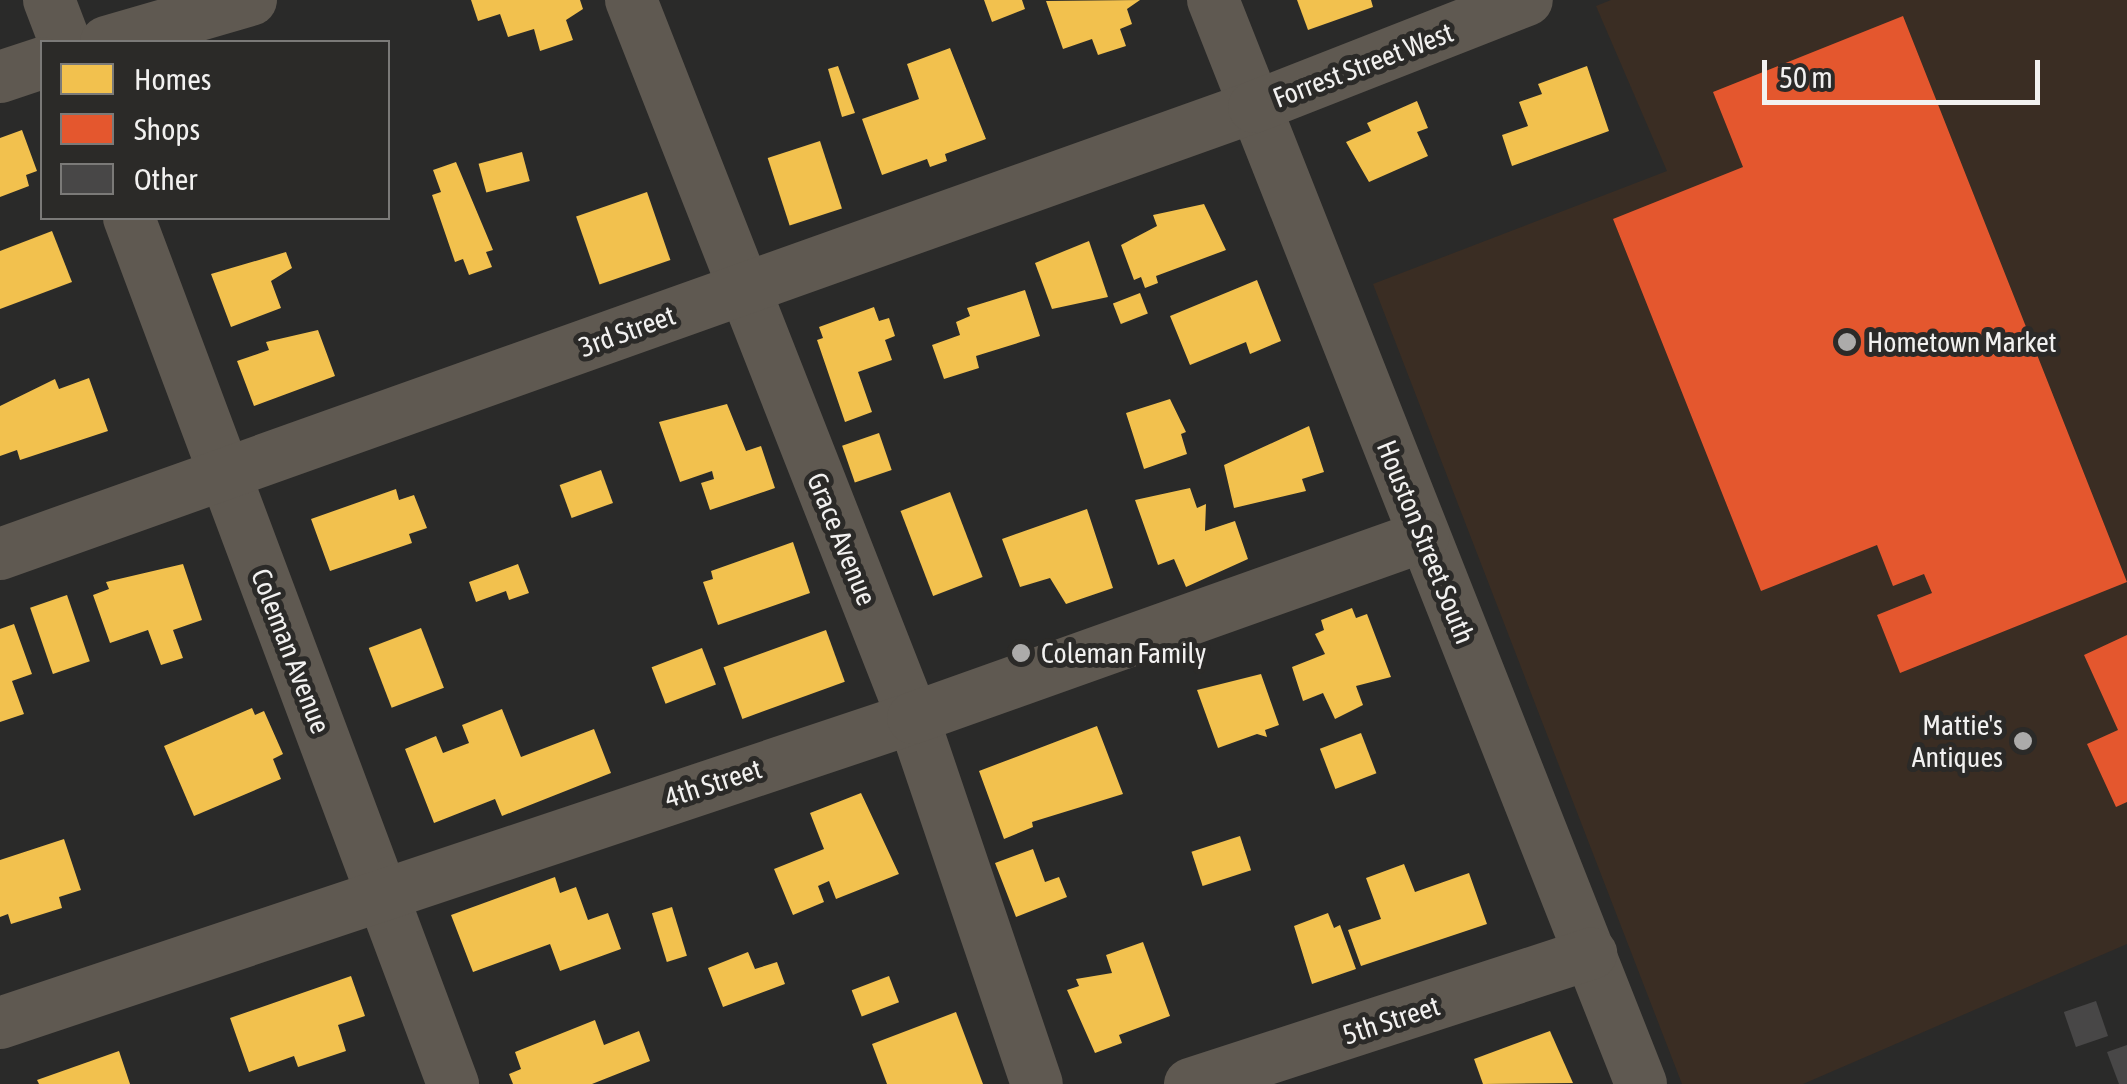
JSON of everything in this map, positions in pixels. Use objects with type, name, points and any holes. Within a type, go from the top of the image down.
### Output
[{"type":"street","points":[[49,0],[64,40]]},
{"type":"street","points":[[113,40],[251,0]]},
{"type":"street","name":"Grace Avenue","points":[[631,0],[913,718],[1037,1084]]},
{"type":"street","name":"Houston Street South","points":[[1212,0],[1640,1084]]},
{"type":"street","name":"Forrest Street West","points":[[1254,107],[1527,0]]},
{"type":"street","points":[[0,77],[40,63]]},
{"type":"street","name":"3rd Street","points":[[0,554],[1254,107]]},
{"type":"street","name":"Coleman Avenue","points":[[130,220],[453,1084]]},
{"type":"street","name":"4th Street","points":[[0,1024],[381,891],[913,718],[1424,536]]},
{"type":"street","name":"5th Street","points":[[1190,1084],[1591,954]]},
{"type":"shaded area","points":[[1611,0],[2127,0],[2127,944],[1803,1084],[1682,1084],[1373,284],[1667,171],[1596,6]]},
{"type":"building: Homes","points":[[471,0],[580,0],[583,9],[566,20],[573,40],[540,51],[534,29],[508,37],[500,14],[478,21]]},
{"type":"building: Homes","points":[[984,0],[1022,0],[1025,9],[992,22]]},
{"type":"building: Homes","points":[[1140,0],[1127,9],[1132,24],[1120,29],[1126,46],[1098,55],[1092,39],[1063,49],[1046,1]]},
{"type":"building: Homes","points":[[1297,0],[1371,0],[1373,7],[1308,30]]},
{"type":"building: Homes","points":[[950,48],[986,139],[945,154],[947,161],[930,167],[927,159],[882,175],[862,119],[919,99],[907,64]]},
{"type":"building: Homes","points":[[838,66],[855,113],[842,117],[828,69]]},
{"type":"building: Homes","points":[[1587,66],[1609,131],[1512,166],[1502,135],[1528,126],[1519,102],[1542,94],[1538,84]]},
{"type":"building: Homes","points":[[1417,101],[1428,128],[1417,132],[1428,156],[1369,182],[1346,142],[1371,131],[1367,123]]},
{"type":"building: Homes","points":[[22,130],[37,171],[26,175],[29,186],[0,197],[0,138]]},
{"type":"building: Homes","points":[[820,141],[842,209],[790,226],[768,158]]},
{"type":"building: Homes","points":[[522,152],[530,181],[486,193],[479,164]]},
{"type":"building: Homes","points":[[456,162],[493,250],[486,252],[492,267],[469,275],[463,259],[455,262],[432,195],[441,192],[433,170]]},
{"type":"building: Homes","points":[[647,192],[670,260],[600,284],[576,216]]},
{"type":"building: Homes","points":[[1204,204],[1226,250],[1156,276],[1158,283],[1145,288],[1141,277],[1134,280],[1121,245],[1157,226],[1153,215]]},
{"type":"building: Homes","points":[[52,231],[72,282],[0,309],[0,251]]},
{"type":"building: Homes","points":[[1089,241],[1108,297],[1052,309],[1035,263]]},
{"type":"building: Homes","points":[[286,252],[292,268],[271,281],[281,308],[231,327],[211,274]]},
{"type":"building: Homes","points":[[1257,280],[1281,341],[1250,354],[1246,342],[1190,365],[1170,316]]},
{"type":"building: Homes","points":[[1025,290],[1040,336],[976,356],[979,368],[944,379],[932,345],[960,335],[956,322],[970,316],[967,308]]},
{"type":"building: Homes","points":[[1140,293],[1148,314],[1121,324],[1113,303]]},
{"type":"building: Homes","points":[[874,307],[879,321],[889,318],[895,336],[885,340],[892,360],[858,372],[872,412],[845,422],[817,340],[823,338],[819,327]]},
{"type":"building: Homes","points":[[318,330],[335,376],[254,406],[237,361],[269,350],[266,342]]},
{"type":"building: Homes","points":[[89,378],[108,431],[20,460],[17,450],[0,456],[0,406],[55,379],[59,389]]},
{"type":"building: Homes","points":[[1170,399],[1186,432],[1181,434],[1187,454],[1144,469],[1126,413]]},
{"type":"building: Homes","points":[[727,404],[746,451],[761,446],[775,488],[710,510],[701,483],[714,479],[712,471],[680,482],[659,422]]},
{"type":"building: Homes","points":[[1309,426],[1324,472],[1302,479],[1306,491],[1234,508],[1224,465]]},
{"type":"building: Homes","points":[[879,433],[892,470],[855,483],[842,446]]},
{"type":"building: Homes","points":[[601,470],[613,503],[572,518],[560,485]]},
{"type":"building: Homes","points":[[1190,488],[1197,508],[1206,504],[1205,531],[1235,521],[1248,559],[1186,587],[1174,559],[1158,565],[1135,500]]},
{"type":"building: Homes","points":[[396,489],[399,500],[414,495],[427,528],[409,534],[412,543],[330,571],[311,519]]},
{"type":"building: Homes","points":[[950,492],[983,577],[933,596],[901,511]]},
{"type":"building: Homes","points":[[1087,509],[1113,588],[1066,604],[1050,578],[1020,587],[1002,539]]},
{"type":"building: Homes","points":[[793,542],[810,593],[718,625],[703,582],[713,579],[711,571]]},
{"type":"building: Homes","points":[[183,564],[202,620],[173,630],[183,658],[161,665],[148,630],[110,643],[93,595],[109,589],[106,582]]},
{"type":"building: Homes","points":[[518,564],[529,593],[509,600],[506,591],[476,602],[469,582]]},
{"type":"building: Homes","points":[[67,595],[90,661],[53,674],[30,608]]},
{"type":"building: Homes","points":[[1352,608],[1356,618],[1367,614],[1391,677],[1356,686],[1363,705],[1335,719],[1323,693],[1303,701],[1292,667],[1325,654],[1315,634],[1324,630],[1321,620]]},
{"type":"building: Homes","points":[[14,624],[32,674],[12,681],[24,714],[0,722],[0,629]]},
{"type":"building: Homes","points":[[421,628],[444,688],[392,708],[369,648]]},
{"type":"building: Homes","points":[[826,630],[845,682],[742,719],[724,667]]},
{"type":"building: Homes","points":[[702,648],[716,684],[666,704],[652,667]]},
{"type":"building: Homes","points":[[1261,674],[1279,725],[1265,730],[1267,737],[1257,734],[1218,748],[1197,690]]},
{"type":"building: Homes","points":[[252,708],[255,715],[264,711],[283,754],[273,759],[281,779],[194,816],[164,746]]},
{"type":"building: Homes","points":[[502,709],[521,757],[594,729],[611,773],[502,816],[495,799],[434,823],[405,749],[436,736],[443,753],[469,743],[462,725]]},
{"type":"building: Homes","points":[[1097,726],[1123,794],[1032,822],[1033,827],[1004,839],[979,771]]},
{"type":"building: Homes","points":[[1361,733],[1376,773],[1335,789],[1320,749]]},
{"type":"building: Homes","points":[[861,793],[899,874],[836,899],[829,881],[818,886],[824,902],[793,915],[774,869],[824,849],[810,813]]},
{"type":"building: Homes","points":[[1240,836],[1251,870],[1203,886],[1191,852]]},
{"type":"building: Homes","points":[[64,839],[81,890],[59,897],[62,908],[11,924],[8,914],[0,917],[0,860]]},
{"type":"building: Homes","points":[[1033,849],[1045,882],[1059,877],[1067,897],[1016,917],[995,863]]},
{"type":"building: Homes","points":[[1404,864],[1415,892],[1469,873],[1487,924],[1361,966],[1348,930],[1381,919],[1366,878]]},
{"type":"building: Homes","points":[[555,877],[560,893],[576,887],[588,920],[608,913],[621,949],[560,971],[550,944],[473,972],[451,915]]},
{"type":"building: Homes","points":[[672,907],[687,956],[667,962],[652,913]]},
{"type":"building: Homes","points":[[1328,913],[1334,928],[1340,925],[1356,969],[1312,984],[1294,926]]},
{"type":"building: Homes","points":[[1143,942],[1170,1016],[1119,1035],[1122,1043],[1095,1053],[1067,990],[1079,986],[1076,979],[1112,973],[1106,955]]},
{"type":"building: Homes","points":[[748,952],[755,969],[777,962],[785,984],[723,1007],[708,968]]},
{"type":"building: Homes","points":[[351,976],[365,1016],[338,1025],[346,1051],[298,1067],[294,1056],[249,1072],[230,1018]]},
{"type":"building: Homes","points":[[889,976],[899,1002],[862,1016],[852,990]]},
{"type":"building: Homes","points":[[956,1012],[983,1084],[887,1084],[872,1044]]},
{"type":"building: Homes","points":[[595,1020],[604,1045],[639,1031],[650,1061],[592,1084],[513,1084],[509,1074],[521,1069],[515,1052]]},
{"type":"building: Homes","points":[[1550,1031],[1573,1083],[1483,1084],[1474,1059]]},
{"type":"building: Homes","points":[[119,1051],[130,1084],[39,1084],[37,1080]]},
{"type":"building: Shops","name":"Hometown Market","points":[[1903,16],[2127,582],[1900,673],[1877,615],[1932,593],[1924,574],[1893,586],[1877,545],[1761,591],[1613,219],[1743,167],[1713,92]]},
{"type":"building: Shops","points":[[2127,635],[2127,802],[2116,807],[2087,744],[2118,730],[2084,655]]},
{"type":"building: Other","points":[[2096,1001],[2108,1036],[2076,1047],[2064,1012]]},
{"type":"building: Other","points":[[2127,1045],[2127,1084],[2119,1084],[2107,1052]]},
{"type":"place","name":"Hometown Market","points":[[1847,342]]},
{"type":"place","name":"Coleman Family","points":[[1021,653]]},
{"type":"place","name":"Mattie's Antiques","points":[[2023,741]]}]
